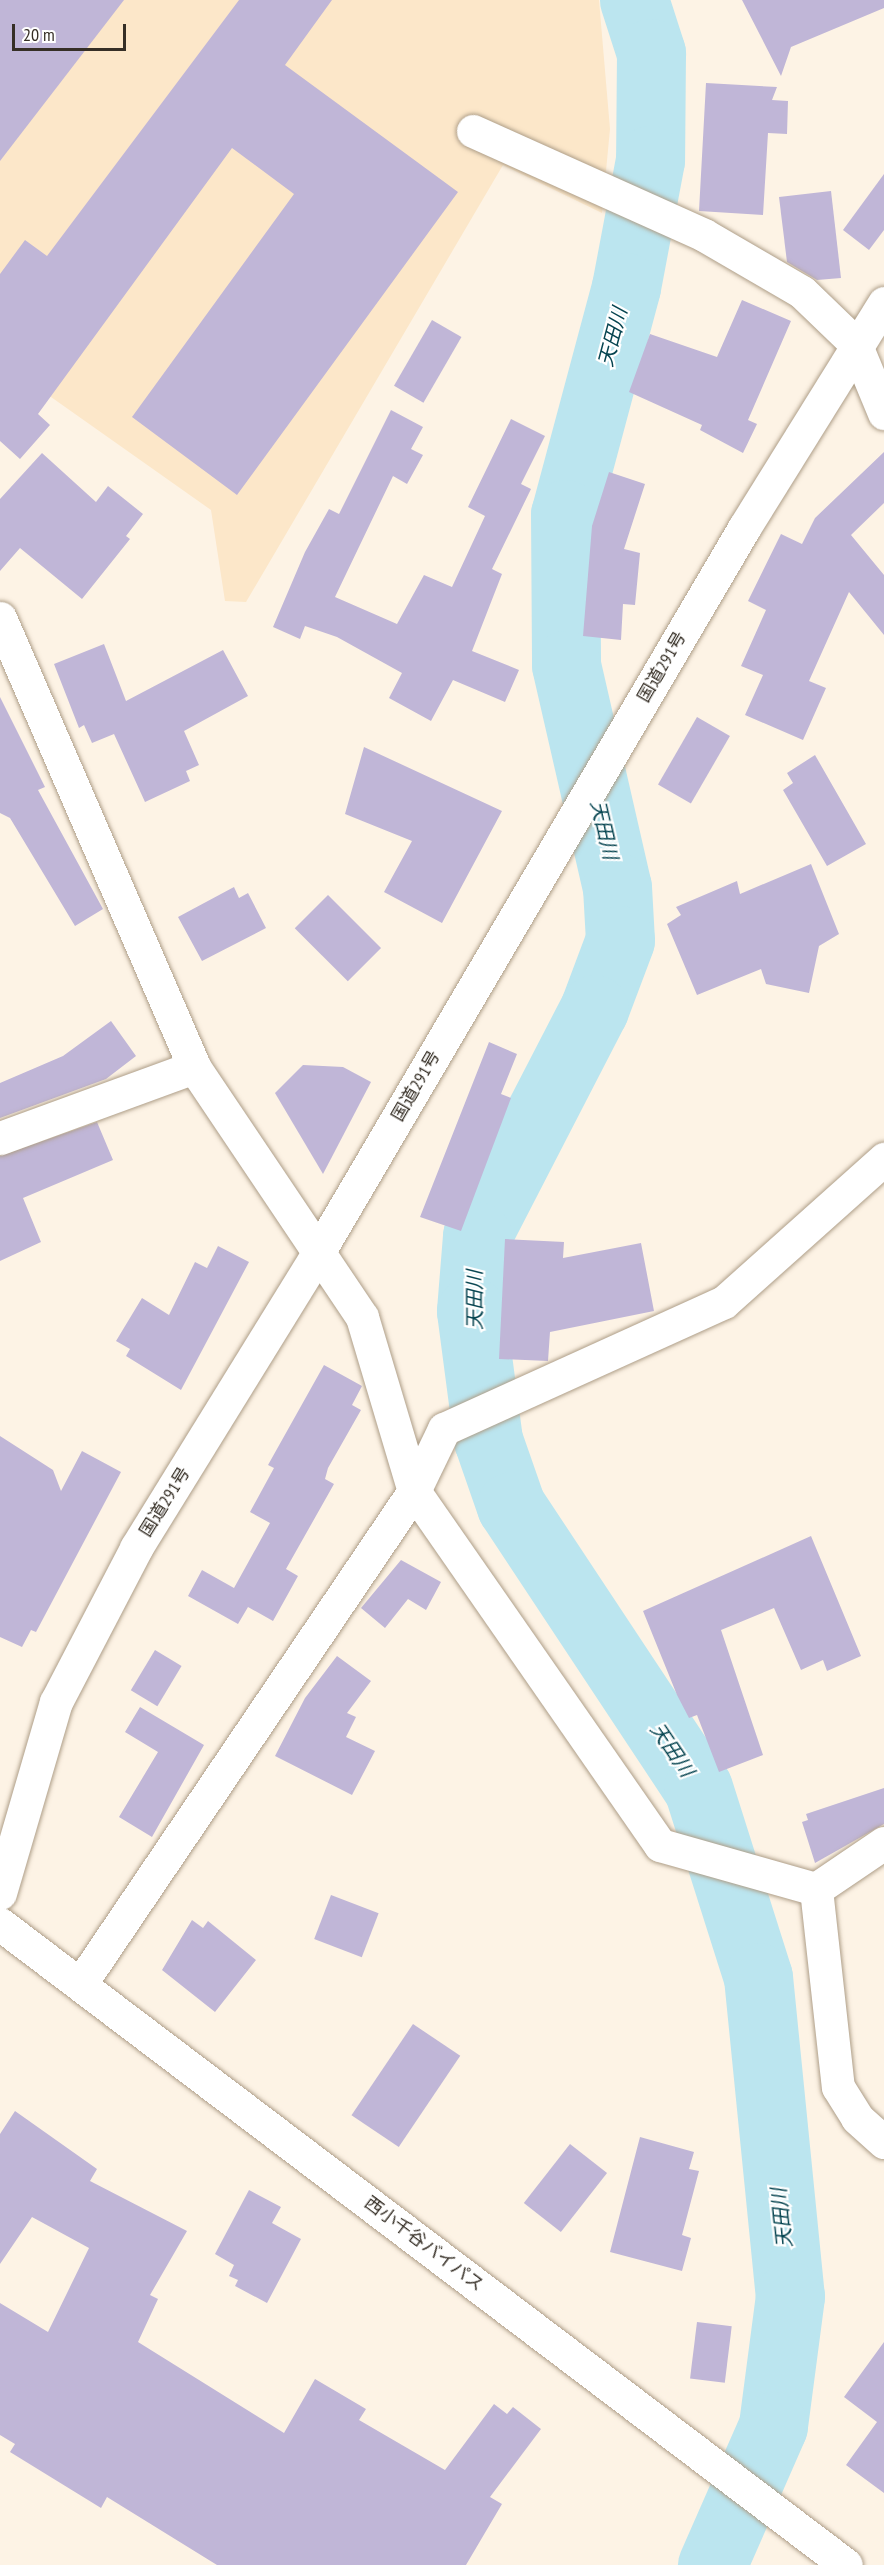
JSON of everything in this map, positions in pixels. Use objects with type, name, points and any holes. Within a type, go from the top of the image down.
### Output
[{"type":"main road","points":[[473,131],[704,235],[802,292],[855,344],[884,414]]},
{"type":"main road","name":"国道291号","points":[[0,1893],[56,1702],[136,1548],[318,1253],[855,344],[884,303]]},
{"type":"main road","points":[[0,618],[194,1067],[362,1317],[414,1491],[660,1845],[816,1889],[884,1844]]},
{"type":"main road","points":[[0,1138],[194,1067]]},
{"type":"main road","points":[[81,1983],[414,1491],[444,1429],[724,1302],[884,1159]]},
{"type":"main road","points":[[816,1889],[838,2088],[857,2118],[884,2142]]},
{"type":"main road","name":"西小千谷バイパス","points":[[0,1924],[81,1983],[846,2565]]},
{"type":"shaded area","points":[[0,0],[599,0],[610,129],[602,213],[503,165],[246,602],[225,601],[211,510],[0,361]]},
{"type":"building","points":[[0,0],[124,0],[0,161]]},
{"type":"building","points":[[239,0],[332,0],[285,65],[458,192],[237,495],[132,417],[294,194],[232,148],[38,414],[50,425],[20,459],[0,441],[0,274],[25,240],[47,256]]},
{"type":"building","points":[[742,0],[884,0],[884,8],[791,47],[781,76]]},
{"type":"building","points":[[706,83],[777,87],[772,100],[788,101],[787,134],[768,133],[763,215],[699,211]]},
{"type":"building","points":[[884,174],[884,230],[869,250],[843,230]]},
{"type":"building","points":[[831,191],[841,278],[817,280],[787,262],[779,197]]},
{"type":"building","points":[[742,300],[791,321],[748,420],[757,424],[743,453],[700,430],[702,425],[629,392],[650,334],[717,357]]},
{"type":"building","points":[[432,320],[461,337],[423,403],[394,386]]},
{"type":"building","points":[[391,410],[423,427],[411,449],[423,455],[407,484],[393,476],[335,597],[397,624],[424,575],[452,587],[485,516],[468,507],[511,419],[545,436],[521,484],[531,489],[492,569],[502,574],[472,651],[519,670],[505,702],[453,680],[431,721],[389,698],[402,673],[337,637],[305,626],[300,639],[273,627],[305,552],[329,509],[339,514]]},
{"type":"building","points":[[884,452],[884,503],[851,535],[884,575],[884,635],[849,592],[809,681],[826,688],[803,740],[745,715],[763,675],[741,666],[766,610],[748,601],[781,534],[802,544],[815,518]]},
{"type":"building","points":[[42,453],[96,502],[108,486],[143,514],[126,536],[130,539],[82,599],[20,548],[0,571],[0,499]]},
{"type":"building","points":[[609,472],[645,484],[624,549],[640,553],[635,605],[623,604],[621,640],[583,636],[592,526]]},
{"type":"building","points":[[104,644],[126,701],[223,650],[248,696],[184,731],[199,765],[186,771],[190,781],[145,802],[114,734],[92,743],[84,725],[79,728],[54,664]]},
{"type":"building","points":[[0,697],[45,787],[38,790],[103,909],[75,926],[10,818],[0,813]]},
{"type":"building","points":[[697,717],[730,736],[691,804],[658,785]]},
{"type":"building","points":[[364,747],[502,811],[442,923],[384,892],[412,841],[345,814]]},
{"type":"building","points":[[815,755],[866,844],[827,866],[783,790],[793,783],[787,773]]},
{"type":"building","points":[[811,864],[839,934],[819,946],[809,993],[766,984],[761,969],[697,995],[667,924],[681,915],[676,907],[737,881],[740,894]]},
{"type":"building","points":[[234,887],[239,898],[248,893],[266,928],[202,961],[178,917]]},
{"type":"building","points":[[328,895],[381,948],[348,981],[295,928]]},
{"type":"building","points":[[111,1021],[136,1056],[106,1079],[0,1118],[0,1083],[63,1056]]},
{"type":"building","points":[[489,1042],[517,1054],[501,1094],[511,1098],[461,1231],[420,1217]]},
{"type":"building","points":[[303,1065],[343,1067],[371,1082],[323,1174],[275,1093]]},
{"type":"building","points":[[97,1122],[113,1160],[23,1198],[41,1242],[0,1261],[0,1156]]},
{"type":"building","points":[[505,1239],[564,1242],[563,1258],[641,1243],[654,1311],[550,1332],[548,1361],[499,1359]]},
{"type":"building","points":[[218,1246],[249,1262],[181,1390],[126,1356],[130,1349],[116,1341],[142,1298],[169,1315],[195,1262],[207,1268]]},
{"type":"building","points":[[324,1365],[362,1386],[352,1405],[361,1410],[328,1468],[325,1479],[334,1484],[286,1569],[298,1576],[273,1621],[248,1607],[238,1624],[188,1596],[202,1570],[234,1588],[270,1523],[250,1512],[274,1468],[268,1465]]},
{"type":"building","points":[[0,1436],[53,1470],[61,1491],[82,1451],[121,1472],[36,1632],[31,1630],[22,1647],[0,1637]]},
{"type":"building","points":[[811,1536],[861,1656],[827,1671],[823,1660],[801,1670],[774,1608],[721,1630],[763,1755],[719,1772],[697,1715],[689,1718],[677,1695],[643,1611]]},
{"type":"building","points":[[401,1560],[441,1582],[426,1610],[408,1599],[385,1628],[361,1608]]},
{"type":"building","points":[[155,1650],[182,1666],[157,1706],[131,1690]]},
{"type":"building","points":[[337,1656],[371,1681],[347,1713],[356,1717],[346,1737],[375,1751],[352,1795],[275,1756],[305,1698]]},
{"type":"building","points":[[140,1707],[204,1745],[152,1837],[119,1817],[158,1752],[125,1732]]},
{"type":"building","points":[[884,1788],[884,1824],[815,1863],[802,1822],[808,1820],[806,1814]]},
{"type":"building","points":[[331,1895],[379,1913],[362,1957],[314,1939]]},
{"type":"building","points":[[192,1920],[203,1928],[208,1921],[256,1960],[215,2012],[162,1970]]},
{"type":"building","points":[[413,2024],[460,2056],[399,2147],[351,2115]]},
{"type":"building","points":[[15,2111],[97,2169],[90,2181],[187,2231],[150,2295],[158,2299],[138,2342],[284,2433],[315,2379],[366,2409],[359,2420],[445,2470],[494,2404],[507,2414],[513,2407],[541,2429],[490,2497],[502,2504],[466,2565],[217,2565],[107,2497],[101,2508],[10,2452],[15,2444],[0,2435],[0,2303],[48,2332],[89,2248],[32,2217],[0,2264],[0,2134]]},
{"type":"building","points":[[640,2137],[694,2152],[689,2169],[699,2171],[682,2235],[691,2238],[682,2271],[610,2252]]},
{"type":"building","points":[[570,2144],[607,2173],[561,2232],[524,2203]]},
{"type":"building","points":[[249,2190],[281,2207],[272,2223],[301,2239],[267,2303],[235,2286],[238,2280],[229,2276],[234,2265],[215,2254]]},
{"type":"building","points":[[697,2322],[732,2326],[725,2383],[690,2379]]},
{"type":"building","points":[[884,2342],[884,2493],[846,2465],[877,2422],[844,2397]]},
{"type":"waterway","name":"天田川","points":[[634,0],[651,53],[650,160],[626,287],[565,514],[566,665],[617,887],[620,940],[594,1009],[477,1236],[471,1311],[488,1440],[511,1506],[698,1788],[758,1977],[790,2296],[773,2426],[712,2565]]}]
